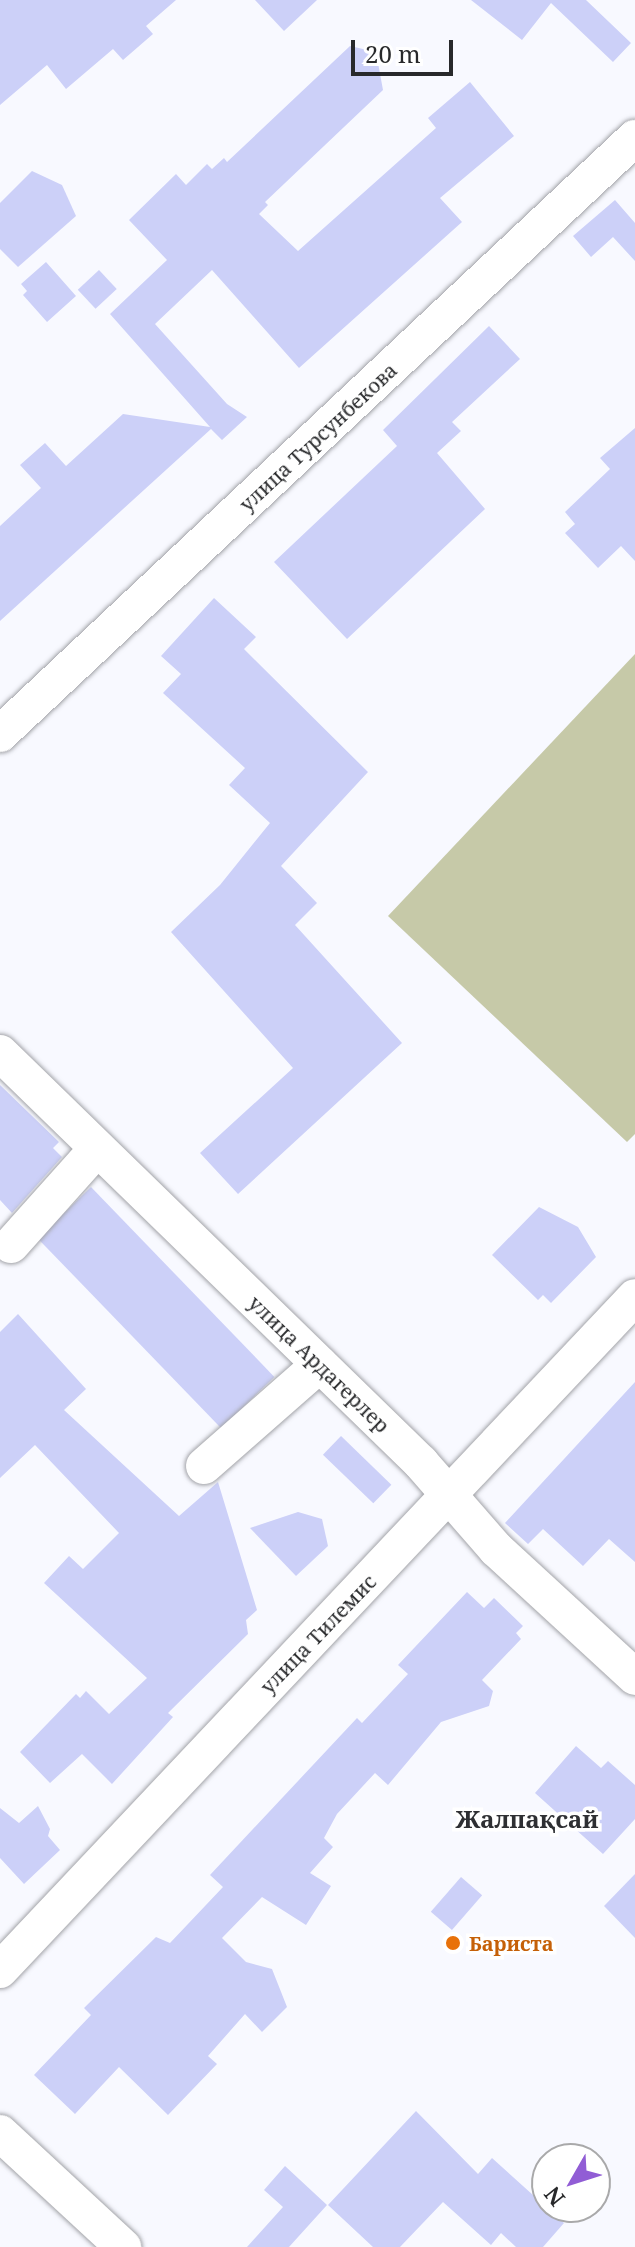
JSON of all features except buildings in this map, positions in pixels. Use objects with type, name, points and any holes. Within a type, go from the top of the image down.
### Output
[{"type":"street","name":"улица Турсунбекова","points":[[0,734],[635,138]]},
{"type":"street","name":"улица Ардагерлер","points":[[0,1053],[96,1150],[320,1364],[496,1549],[635,1677]]},
{"type":"street","points":[[11,1245],[96,1150]]},
{"type":"street","name":"улица Тилемис","points":[[0,1970],[635,1297]]},
{"type":"street","points":[[204,1466],[320,1364]]},
{"type":"street","points":[[0,2133],[123,2247]]},
{"type":"green space","points":[[635,654],[635,1134],[627,1142],[388,916]]},
{"type":"place","name":"Бариста","points":[[453,1943]]},
{"type":"district","name":"Жалпақсай","points":[[527,1819]]}]
